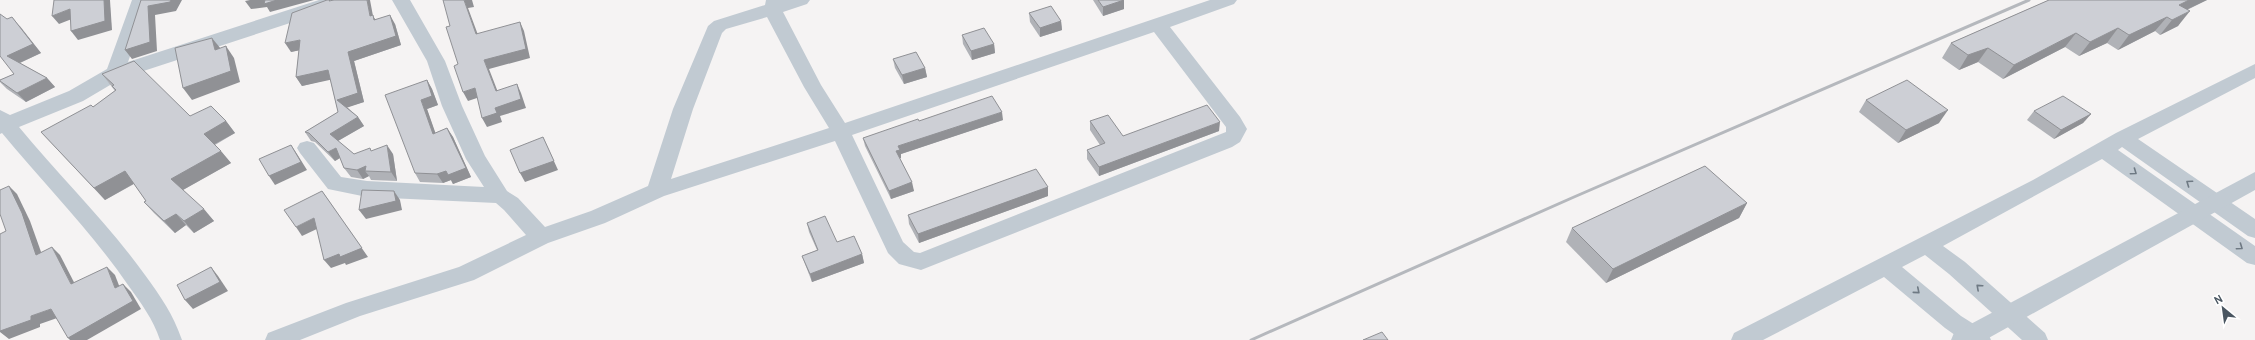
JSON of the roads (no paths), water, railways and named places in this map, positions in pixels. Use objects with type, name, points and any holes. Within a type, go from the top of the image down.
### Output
[{"type":"street","points":[[115,73],[141,0]]},
{"type":"street","points":[[171,340],[164,319],[116,251],[2,123],[76,96],[115,73],[281,20],[336,0]]},
{"type":"street","points":[[401,0],[436,61],[452,106],[476,159],[500,196],[512,204],[540,238]]},
{"type":"street","points":[[657,191],[683,109],[714,30],[720,25],[774,4],[801,0]]},
{"type":"street","points":[[276,340],[354,309],[466,274],[540,238],[598,217],[657,191],[915,108],[1228,0]]},
{"type":"street","points":[[774,4],[783,33],[842,132],[895,247],[907,258],[921,262],[1225,142],[1233,137],[1237,129],[1233,122],[1158,24]]},
{"type":"street","points":[[1742,340],[1927,245],[2040,185],[2102,149],[2255,70]]},
{"type":"street","points":[[2123,138],[2255,230]]},
{"type":"street","points":[[307,148],[334,184],[367,189],[500,196]]},
{"type":"street","points":[[2102,149],[2255,257]]},
{"type":"street","points":[[1886,266],[1972,338],[2007,314],[2255,180]]},
{"type":"street","points":[[1927,245],[1957,268],[2037,340]]},
{"type":"railway","points":[[1251,340],[1574,197],[2029,0]]}]
